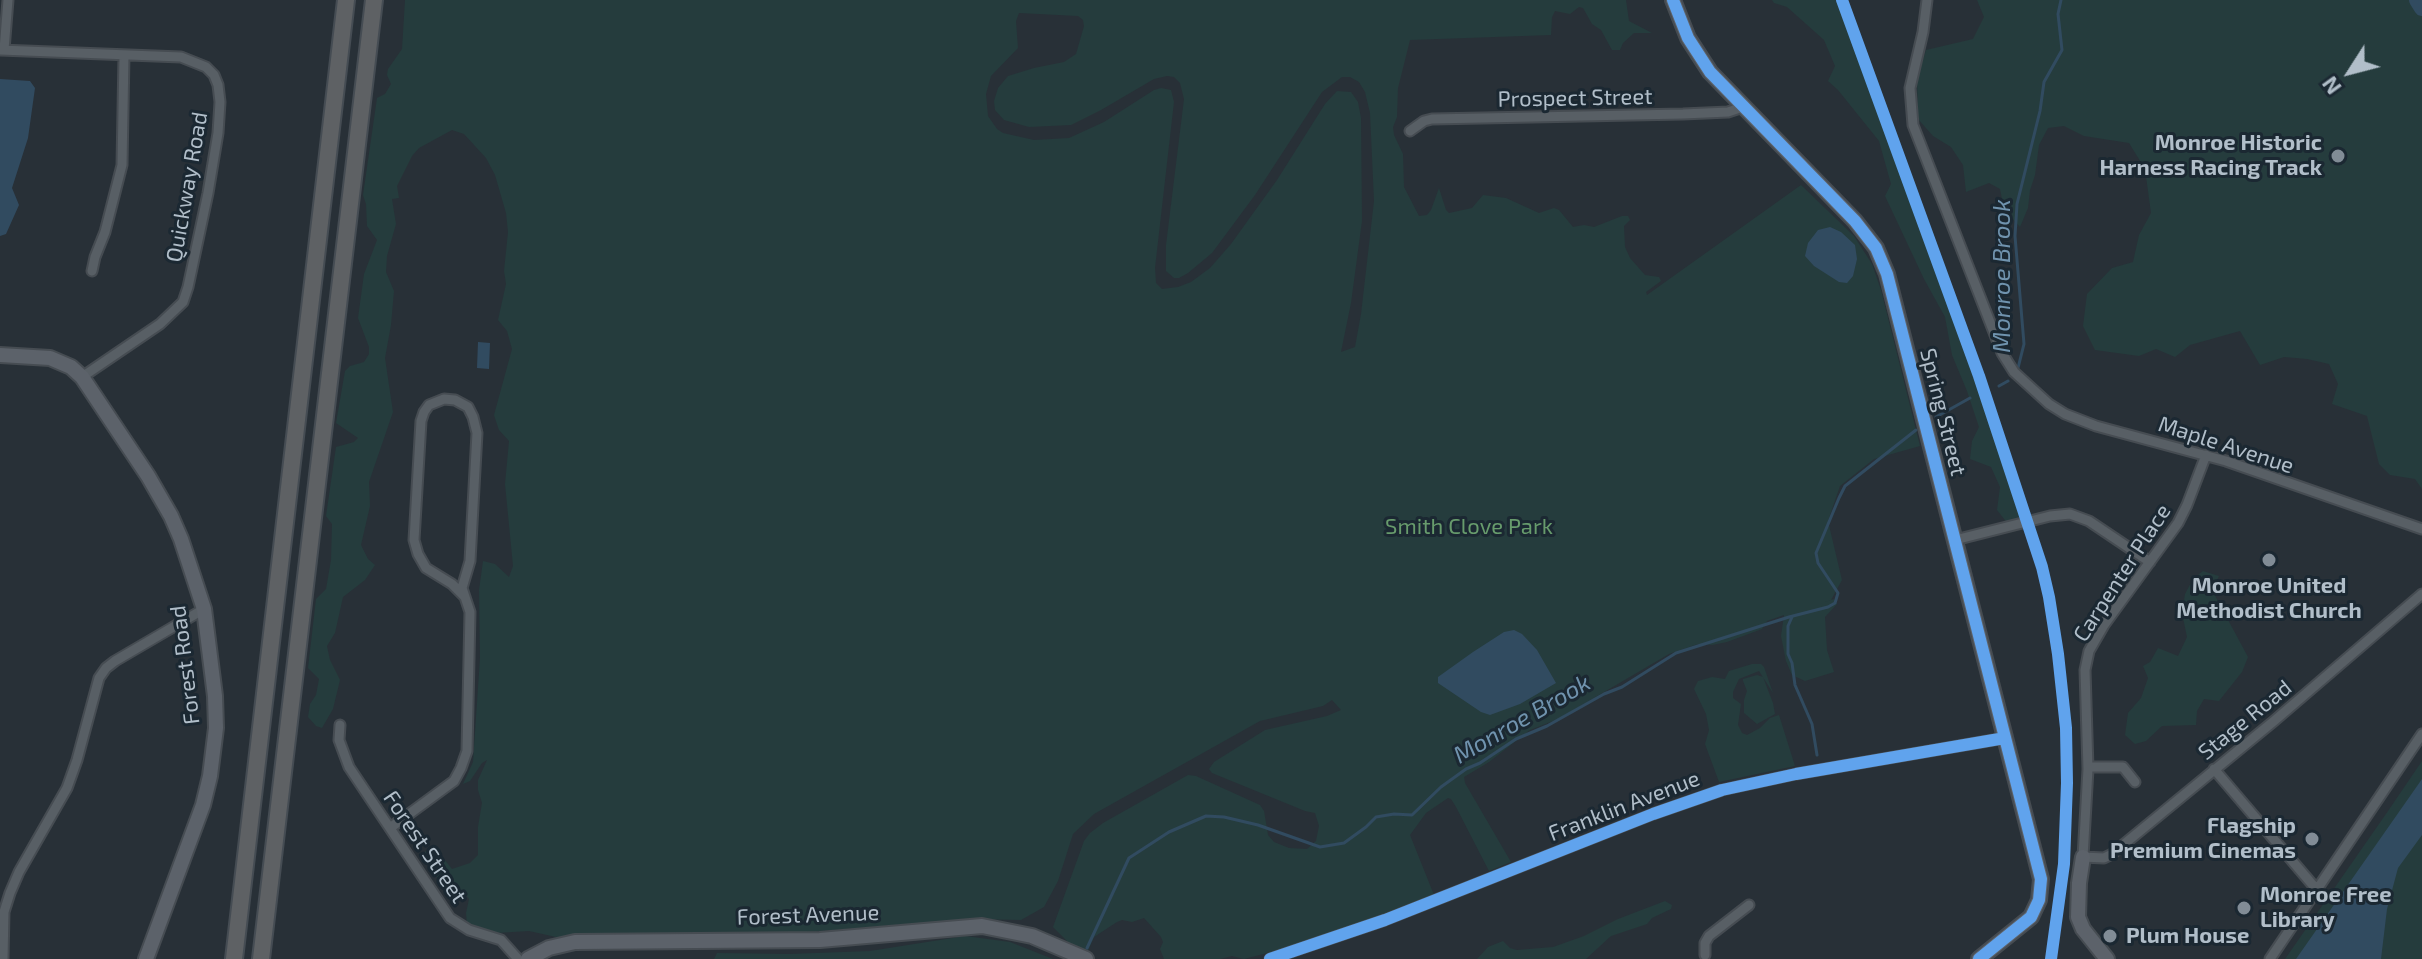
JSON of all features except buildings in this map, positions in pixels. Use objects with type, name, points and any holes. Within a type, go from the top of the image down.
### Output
[{"type":"highway","points":[[234,959],[346,0]]},
{"type":"highway","points":[[261,959],[374,0]]},
{"type":"street","points":[[2,50],[8,0]]},
{"type":"street","name":"Spring Street","points":[[1673,0],[1688,38],[1704,64],[1855,221],[1872,242],[1892,290],[2041,879],[2039,900],[2026,922],[1979,959]]},
{"type":"street","name":"Maple Avenue","points":[[1927,0],[1910,88],[1913,125],[2002,353],[2025,384],[2065,414],[2086,422],[2206,455],[2422,529]]},
{"type":"street","name":"Quickway Road","points":[[2,50],[181,57],[206,67],[218,85],[218,133],[183,302],[160,324],[82,377]]},
{"type":"street","points":[[92,271],[122,165],[124,55]]},
{"type":"street","name":"Prospect Street","points":[[1410,131],[1424,121],[1434,119],[1683,114],[1728,112],[1743,107]]},
{"type":"street","name":"Forest Road","points":[[0,355],[50,358],[71,367],[82,377],[171,516],[204,609],[215,696],[216,728],[210,776],[203,805],[146,959]]},
{"type":"street","points":[[390,828],[449,786],[465,759],[470,612],[462,585],[470,561],[476,431],[468,407],[455,400],[444,399],[429,405],[421,421],[414,540],[426,568],[452,584],[464,596]]},
{"type":"street","name":"Carpenter Place","points":[[2083,857],[2088,767],[2085,670],[2089,651],[2104,625],[2178,523],[2206,455]]},
{"type":"street","points":[[1955,540],[2050,516],[2070,514],[2089,521],[2150,562]]},
{"type":"street","name":"Stage Road","points":[[2083,857],[2104,858],[2112,854],[2422,594]]},
{"type":"street","points":[[3,959],[4,912],[10,893],[67,788],[99,678],[115,661],[204,609]]},
{"type":"street","name":"Forest Street","points":[[340,725],[339,740],[344,757],[450,918],[469,930],[501,940],[518,959]]},
{"type":"street","points":[[2270,959],[2422,734]]},
{"type":"street","name":"Franklin Avenue","points":[[1270,959],[1385,920],[1653,814],[1722,790],[2005,738]]},
{"type":"street","points":[[2088,767],[2123,767],[2135,782]]},
{"type":"street","points":[[2214,769],[2317,890]]},
{"type":"street","points":[[2083,857],[2078,917],[2083,929],[2107,959]]},
{"type":"street","points":[[1704,958],[1709,936],[1749,905]]},
{"type":"street","name":"Forest Avenue","points":[[528,959],[549,948],[575,942],[820,940],[982,926],[1032,936],[1086,959]]},
{"type":"green space","name":"Smith Clove Park","points":[[405,0],[1626,0],[1629,21],[1652,33],[1634,33],[1620,50],[1612,50],[1601,30],[1579,7],[1570,14],[1555,11],[1551,35],[1410,40],[1398,88],[1397,117],[1393,127],[1403,154],[1404,187],[1419,216],[1427,215],[1431,210],[1439,188],[1449,213],[1472,208],[1483,195],[1506,198],[1539,213],[1554,208],[1573,227],[1594,227],[1628,216],[1630,220],[1624,226],[1625,247],[1630,258],[1645,275],[1659,277],[1661,281],[1646,292],[1647,295],[1801,185],[1854,236],[1872,264],[1920,446],[1874,459],[1840,486],[1828,521],[1842,580],[1831,600],[1834,599],[1837,604],[1825,617],[1827,650],[1834,672],[1805,681],[1792,675],[1781,636],[1784,615],[1767,621],[1762,629],[1727,642],[1698,644],[1669,654],[1558,719],[1530,730],[1464,777],[1511,862],[1489,871],[1456,807],[1448,798],[1426,813],[1410,835],[1434,895],[1306,943],[1244,959],[1232,956],[1220,959],[1164,959],[1160,949],[1163,942],[1161,937],[1144,918],[1117,922],[1094,937],[1088,951],[1069,943],[1053,927],[1084,841],[1090,833],[1188,775],[1260,805],[1268,835],[1274,842],[1289,848],[1307,849],[1316,841],[1319,826],[1315,813],[1212,773],[1209,769],[1214,762],[1265,730],[1341,710],[1332,700],[1323,706],[1260,721],[1094,814],[1073,834],[1058,881],[1044,907],[1021,920],[974,919],[807,932],[556,937],[529,931],[496,933],[467,924],[469,899],[465,894],[447,891],[421,856],[430,847],[436,849],[452,869],[470,863],[478,855],[482,803],[478,780],[487,760],[470,781],[463,784],[473,762],[480,658],[479,590],[483,561],[495,564],[509,577],[513,566],[505,484],[509,441],[499,430],[494,415],[512,349],[507,331],[498,320],[506,284],[506,213],[495,175],[486,158],[464,134],[452,130],[419,148],[412,156],[397,186],[399,198],[392,199],[396,224],[386,272],[394,291],[385,358],[393,412],[369,482],[370,506],[361,545],[375,565],[365,580],[343,597],[335,633],[327,646],[340,680],[333,709],[322,728],[308,717],[319,679],[308,668],[316,599],[326,589],[331,560],[332,524],[326,516],[336,447],[358,438],[336,423],[345,371],[364,362],[369,354],[358,318],[364,274],[377,240],[367,226],[363,195],[377,98],[385,94],[391,84],[388,69],[402,49]],"holes":[[[1019,13],[1078,16],[1084,26],[1076,54],[1064,62],[1008,76],[998,88],[995,110],[1004,120],[1029,127],[1071,125],[1154,79],[1174,77],[1180,83],[1184,99],[1166,245],[1166,271],[1174,278],[1188,273],[1212,253],[1255,195],[1322,92],[1342,77],[1359,82],[1370,113],[1374,201],[1355,347],[1341,352],[1362,221],[1361,118],[1358,102],[1351,92],[1337,91],[1325,104],[1277,180],[1210,268],[1191,282],[1162,289],[1156,283],[1155,268],[1174,102],[1171,90],[1154,90],[1104,122],[1069,138],[1034,140],[1003,133],[988,116],[986,94],[991,76],[1018,48],[1016,21]]]},
{"type":"green space","points":[[1772,0],[1839,0],[1994,431],[2019,520],[2008,524],[1997,510],[2000,487],[1991,467],[1970,459],[1972,441],[1979,427],[1952,355],[1945,317],[1885,196],[1891,184],[1879,141],[1828,81],[1835,66],[1824,40],[1787,7]]},
{"type":"green space","points":[[1977,0],[2422,0],[2422,489],[2415,479],[2390,475],[2379,464],[2367,416],[2332,404],[2338,384],[2329,364],[2284,357],[2260,365],[2240,331],[2190,345],[2175,357],[2156,349],[2139,356],[2095,350],[2083,326],[2087,294],[2112,268],[2133,262],[2139,235],[2151,213],[2145,169],[2129,143],[2084,136],[2064,126],[2048,128],[2039,145],[2028,208],[2020,227],[2004,209],[2000,189],[1989,183],[1966,192],[1963,165],[1951,147],[1933,136],[1918,119],[1917,79],[1926,50],[1973,39],[1984,17]]},
{"type":"green space","points":[[2203,571],[2219,576],[2212,590],[2248,657],[2242,672],[2219,701],[2204,699],[2197,711],[2196,725],[2162,726],[2146,741],[2135,744],[2125,735],[2128,713],[2141,698],[2148,678],[2143,666],[2150,662],[2158,648],[2178,656],[2187,637],[2182,613],[2185,594],[2193,579]]},
{"type":"green space","points":[[1752,664],[1764,667],[1773,693],[1759,671],[1739,679],[1733,692],[1733,698],[1741,704],[1738,725],[1747,735],[1779,715],[1795,766],[1719,782],[1705,744],[1709,730],[1706,714],[1694,689],[1698,681],[1712,677],[1725,679],[1729,671]]},
{"type":"green space","points":[[1757,675],[1763,677],[1775,714],[1757,724],[1744,713],[1747,691],[1743,679]]},
{"type":"green space","points":[[2422,761],[2422,959],[2285,959],[2388,811]]},
{"type":"green space","points":[[1665,901],[1672,905],[1671,909],[1652,918],[1647,924],[1611,936],[1586,959],[1477,959],[1488,947],[1503,941],[1517,950],[1553,947]]},
{"type":"green space","points":[[965,936],[1010,942],[1053,959],[714,959],[717,953],[870,951]]},
{"type":"water","points":[[0,79],[30,81],[35,88],[28,138],[12,188],[19,205],[6,234],[0,236]]},
{"type":"water","points":[[1830,227],[1855,245],[1857,259],[1853,276],[1847,283],[1839,282],[1814,266],[1805,256],[1808,243],[1818,230]]},
{"type":"water","points":[[478,342],[490,343],[489,369],[477,368]]},
{"type":"water","points":[[1514,630],[1537,650],[1556,683],[1520,704],[1490,715],[1438,683],[1438,677],[1473,652],[1504,632]]},
{"type":"water","points":[[2422,779],[2422,835],[2398,868],[2387,909],[2381,959],[2296,959]]},
{"type":"waterway","name":"Monroe Brook","points":[[2018,368],[2024,344],[2015,236],[2017,204],[2044,82],[2062,50],[2058,14],[2061,0]]},
{"type":"waterway","points":[[2417,0],[2422,8]]},
{"type":"waterway","name":"Monroe Brook","points":[[1999,386],[2008,381]]},
{"type":"waterway","name":"Monroe Brook","points":[[1936,417],[1970,398]]},
{"type":"waterway","name":"Monroe Brook","points":[[1087,948],[1129,858],[1169,832],[1206,816],[1224,817],[1258,825],[1320,847],[1344,843],[1376,817],[1412,815],[1441,787],[1466,769],[1516,739],[1622,687],[1676,653],[1835,603],[1838,593],[1818,563],[1816,553],[1839,498],[1845,486],[1916,430]]},
{"type":"waterway","points":[[1792,617],[1788,626],[1788,654],[1795,685],[1812,724],[1817,755]]},
{"type":"cycle path","points":[[1673,0],[1688,38],[1710,72],[1855,221],[1876,248],[1887,274],[2041,879],[2039,900],[2031,917],[1979,959]]},
{"type":"cycle path","points":[[1842,0],[1979,376],[2049,597],[2066,728],[2067,783],[2064,864],[2051,959]]},
{"type":"cycle path","points":[[1270,959],[1385,920],[1653,814],[1722,790],[2005,738]]},
{"type":"place","name":"Monroe Historic Harness Racing Track","points":[[2338,156]]},
{"type":"place","name":"Monroe United Methodist Church","points":[[2269,560]]},
{"type":"place","name":"Flagship Premium Cinemas","points":[[2312,839]]},
{"type":"place","name":"Monroe Free Library","points":[[2244,908]]},
{"type":"place","name":"Plum House","points":[[2110,936]]}]
